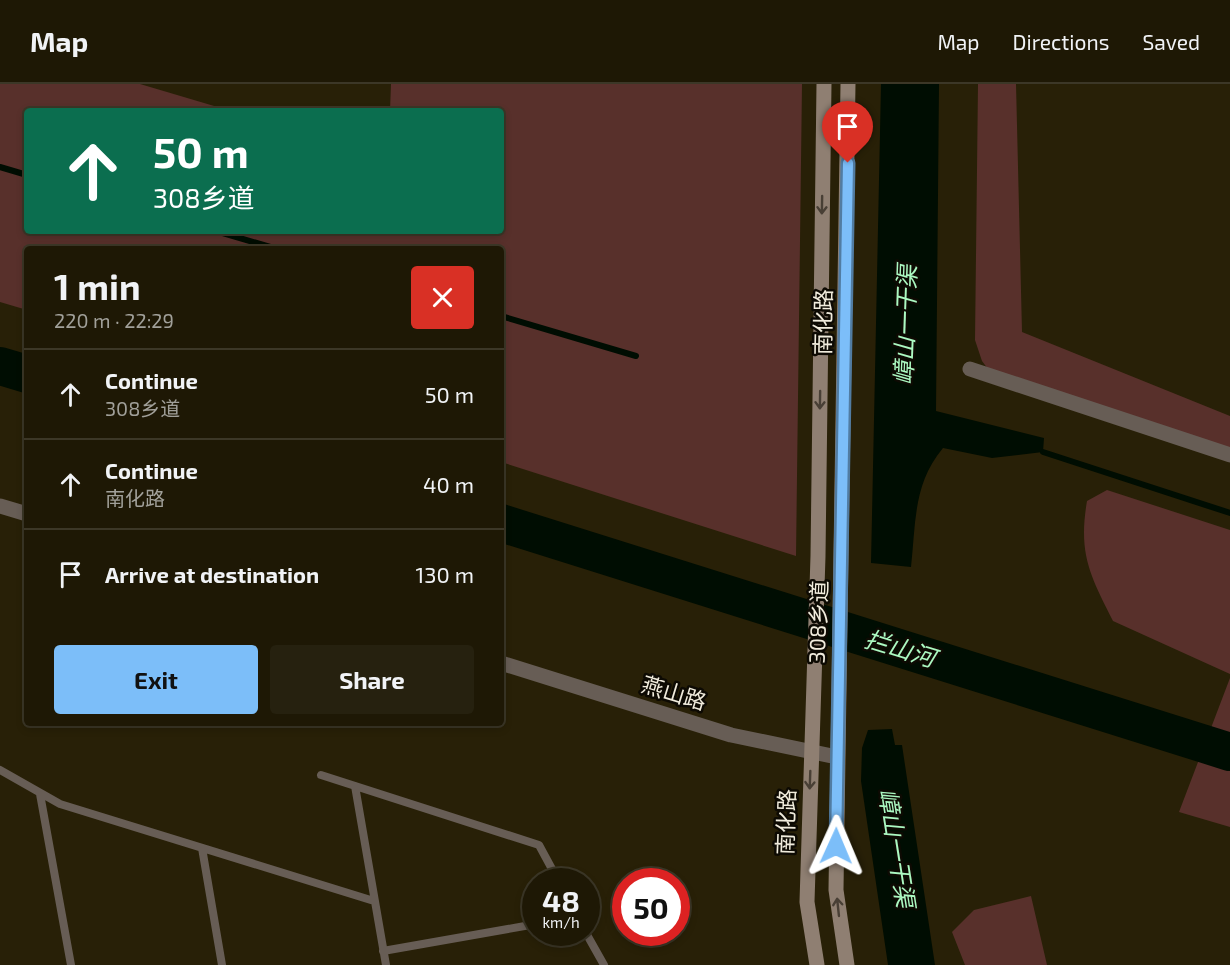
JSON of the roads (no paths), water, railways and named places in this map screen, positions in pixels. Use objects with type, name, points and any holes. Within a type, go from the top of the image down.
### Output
[{"type":"main road","name":"南化路","points":[[818,556],[824,84]]},
{"type":"main road","name":"南化路","points":[[843,561],[849,84]]},
{"type":"main road","name":"308乡道","points":[[813,680],[818,556]]},
{"type":"main road","name":"308乡道","points":[[837,757],[843,561]]},
{"type":"main road","name":"南化路","points":[[813,680],[807,902],[817,965]]},
{"type":"main road","points":[[837,757],[836,890],[841,938],[848,965]]},
{"type":"street","points":[[970,369],[1230,455]]},
{"type":"street","points":[[0,506],[24,513]]},
{"type":"street","name":"燕山路","points":[[504,664],[730,735],[837,757]]},
{"type":"lane","points":[[0,770],[60,804],[374,901]]},
{"type":"lane","points":[[321,775],[539,845],[551,868]]},
{"type":"lane","points":[[355,786],[386,965]]},
{"type":"lane","points":[[40,794],[71,965]]},
{"type":"lane","points":[[202,848],[222,965]]},
{"type":"lane","points":[[383,951],[522,926]]},
{"type":"lane","points":[[593,946],[604,965]]},
{"type":"water","name":"嶂山一干渠","points":[[881,84],[939,84],[936,411],[1044,438],[1043,452],[992,458],[943,448],[926,475],[921,490],[915,519],[911,567],[871,563]]},
{"type":"water","name":"嶂山一干渠","points":[[892,729],[895,745],[902,745],[935,965],[888,965],[861,781],[862,748],[868,730]]},
{"type":"waterway","points":[[0,167],[24,174]]},
{"type":"waterway","points":[[226,234],[267,246]]},
{"type":"waterway","points":[[504,317],[636,356]]},
{"type":"waterway","name":"拦山河","points":[[0,366],[24,373]]},
{"type":"waterway","points":[[1043,452],[1230,513]]},
{"type":"waterway","name":"拦山河","points":[[504,524],[1230,752]]}]
